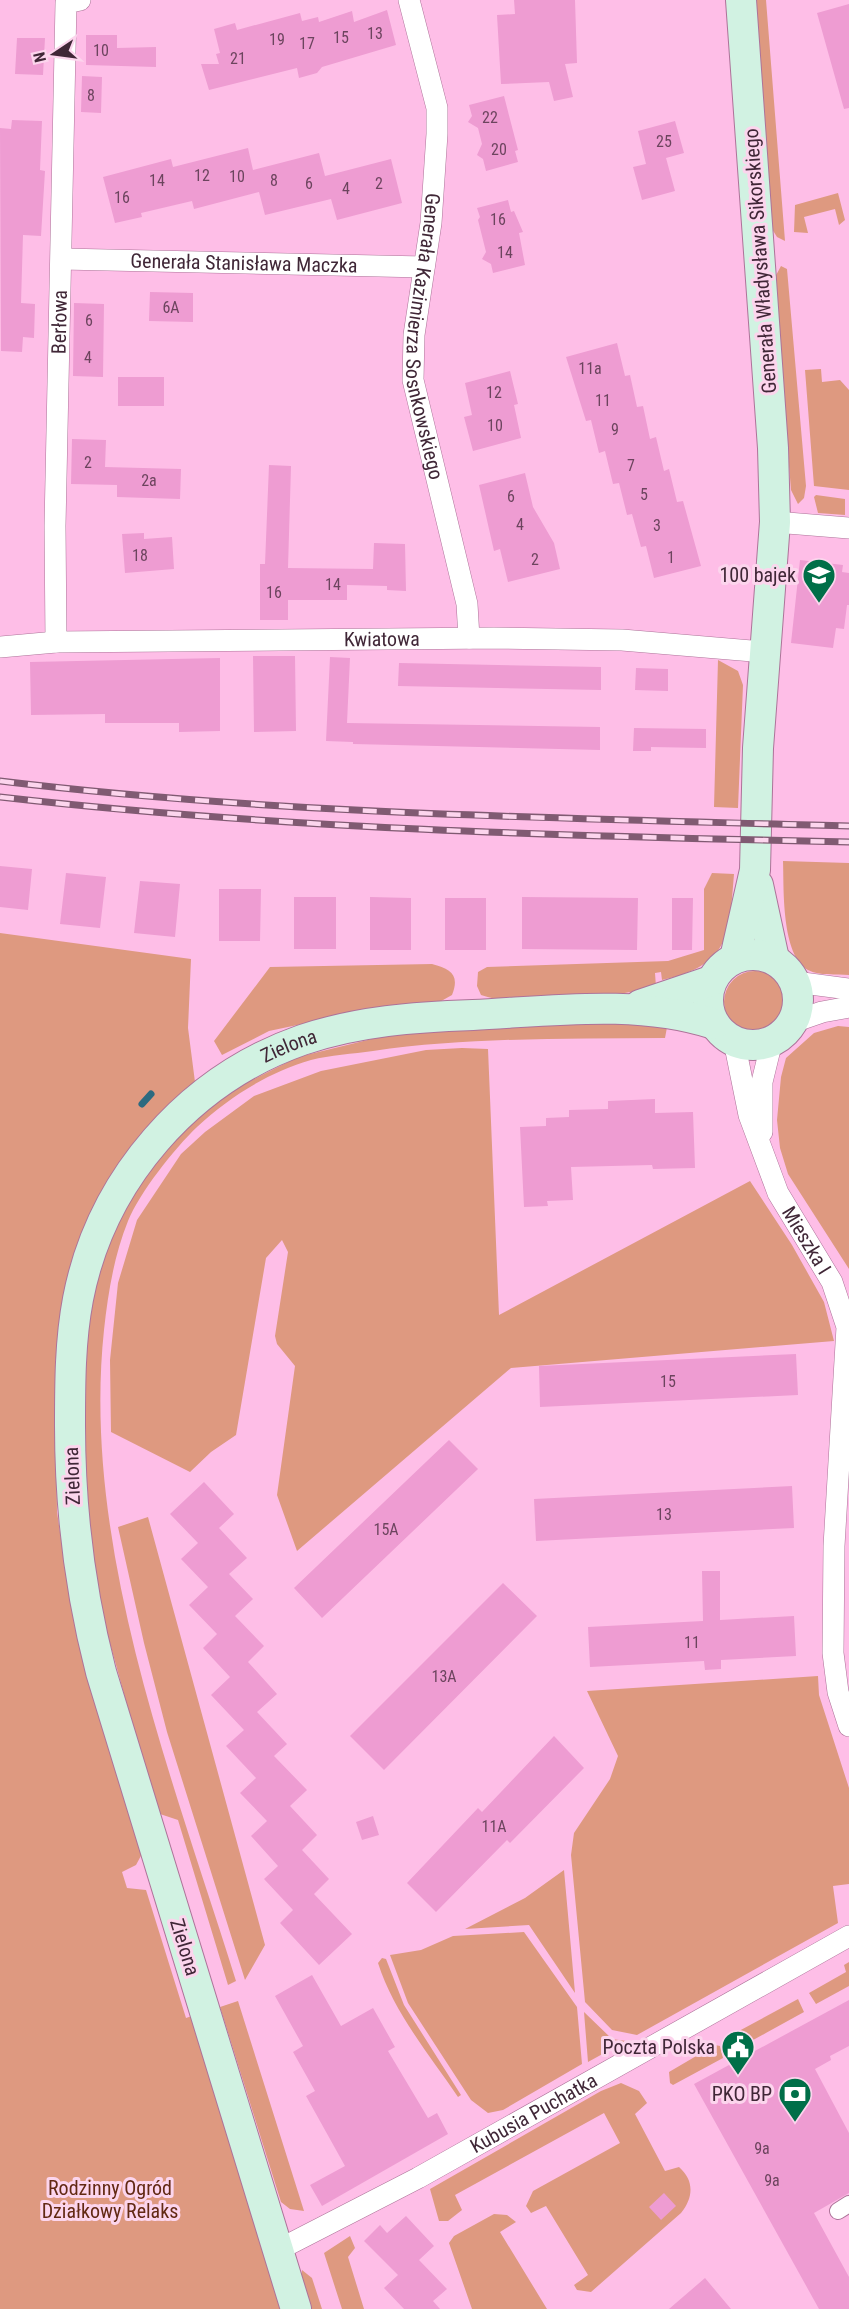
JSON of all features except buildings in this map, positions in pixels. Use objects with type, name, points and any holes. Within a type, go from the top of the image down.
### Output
[{"type":"main road","name":"Generała Władysława Sikorskiego","points":[[735,958],[755,870],[758,748],[775,522],[771,406],[741,0]]},
{"type":"main road","name":"Generała Władysława Sikorskiego","points":[[755,870],[774,959]]},
{"type":"main road","points":[[750,954],[774,959],[786,969],[795,982],[798,998],[782,1031],[753,1045],[724,1032],[708,1006],[711,981],[718,970],[735,958],[750,954]]},
{"type":"main road","name":"Zielona","points":[[628,1008],[693,989],[711,981]]},
{"type":"main road","name":"Zielona","points":[[296,2309],[101,1672],[87,1613],[73,1509],[70,1416],[73,1334],[87,1265],[114,1200],[157,1139],[200,1097],[268,1054],[325,1033],[385,1021],[628,1008],[694,1017],[724,1032]]},
{"type":"street","name":"Generała Kazimierza Sosnkowskiego","points":[[409,0],[437,108],[431,223],[414,336],[413,380],[467,604],[469,638]]},
{"type":"street","name":"Berłowa","points":[[56,642],[55,526],[62,260],[73,1]]},
{"type":"street","name":"Generała Stanisława Maczka","points":[[62,260],[424,267]]},
{"type":"street","points":[[775,522],[849,528]]},
{"type":"street","name":"Kwiatowa","points":[[0,647],[56,642],[469,638],[622,640],[765,652]]},
{"type":"street","points":[[795,982],[849,989]]},
{"type":"street","points":[[782,1031],[822,1012],[849,1007]]},
{"type":"street","name":"Mieszka I","points":[[764,1151],[762,1082],[782,1031]]},
{"type":"street","name":"Mieszka I","points":[[724,1032],[749,1115],[778,1193],[832,1282],[847,1327],[834,1546],[833,1653],[838,1692],[849,1726]]},
{"type":"street","name":"Kubusia Puchatka","points":[[278,2250],[314,2234],[418,2178],[849,1936]]},
{"type":"green space","points":[[755,0],[766,0],[785,241],[777,237],[772,229]]},
{"type":"green space","points":[[838,193],[845,220],[839,225],[835,209],[804,217],[808,233],[794,232],[795,205]]},
{"type":"green space","points":[[781,266],[787,269],[806,486],[804,498],[798,504],[791,490],[774,279]]},
{"type":"green space","points":[[821,369],[822,382],[840,380],[849,390],[849,490],[814,486],[805,370]]},
{"type":"green space","points":[[816,495],[845,499],[845,515],[818,513],[814,497]]},
{"type":"green space","points":[[718,660],[738,671],[743,685],[738,808],[714,807]]},
{"type":"green space","points":[[783,861],[849,863],[849,975],[813,972],[799,962],[788,936]]},
{"type":"green space","points":[[712,873],[734,874],[730,915],[722,945],[701,966],[662,980],[661,972],[655,973],[656,987],[615,995],[568,1001],[521,1002],[481,995],[477,986],[478,972],[487,967],[668,961],[704,950],[704,889]]},
{"type":"green space","name":"Rodzinny Ogród Działkowy Relaks","points":[[0,933],[191,959],[188,1028],[195,1082],[168,1106],[106,1184],[94,1207],[63,1308],[55,1365],[57,1512],[72,1613],[143,1852],[136,1865],[122,1872],[127,1888],[146,1890],[186,2018],[192,2016],[284,2309],[0,2309]]},
{"type":"green space","points":[[432,964],[449,971],[455,982],[452,995],[434,1005],[321,1020],[269,1031],[222,1055],[214,1041],[270,967]]},
{"type":"green space","points":[[755,971],[772,976],[777,980],[781,985],[786,1002],[781,1019],[777,1024],[772,1028],[755,1033],[738,1028],[733,1024],[729,1019],[724,1002],[729,985],[733,980],[738,976]]},
{"type":"green space","points":[[668,1022],[665,1038],[445,1043],[334,1056],[295,1065],[250,1087],[197,1127],[158,1171],[133,1210],[112,1275],[104,1330],[100,1412],[106,1494],[119,1577],[137,1660],[160,1742],[236,1981],[228,1985],[178,1820],[157,1813],[103,1618],[92,1567],[84,1488],[82,1400],[90,1286],[119,1207],[167,1147],[198,1116],[242,1085],[298,1057],[388,1035],[527,1024]]},
{"type":"green space","points":[[838,1026],[849,1027],[849,1269],[788,1174],[780,1148],[777,1120],[781,1077],[786,1058],[814,1033]]},
{"type":"green space","points":[[488,1049],[499,1315],[750,1181],[792,1245],[824,1302],[834,1341],[511,1368],[297,1551],[277,1495],[295,1366],[277,1344],[275,1336],[288,1252],[282,1240],[266,1258],[236,1435],[211,1452],[190,1472],[111,1432],[110,1360],[118,1283],[137,1220],[181,1154],[205,1132],[254,1096],[321,1071],[426,1050]]},
{"type":"green space","points":[[148,1517],[265,1945],[245,1980],[167,1732],[118,1527]]},
{"type":"green space","points":[[818,1676],[819,1695],[849,1788],[849,1884],[833,1886],[838,1923],[637,2035],[612,2030],[585,2002],[571,1855],[574,1833],[610,1779],[618,1756],[587,1691]]},
{"type":"green space","points":[[564,1870],[575,1993],[529,1925],[465,1929],[525,1898]]},
{"type":"green space","points":[[524,1932],[577,2007],[582,2064],[503,2110],[488,2113],[471,2100],[408,2003],[390,1955],[421,1950],[453,1936]]},
{"type":"green space","points":[[382,1958],[386,1959],[404,2005],[461,2095],[458,2097],[413,2033],[393,1999],[378,1963]]},
{"type":"green space","points":[[849,1962],[849,1986],[816,2004],[809,1993],[846,1972],[844,1965]]},
{"type":"green space","points":[[798,1999],[804,2012],[735,2050],[726,2038]]},
{"type":"green space","points":[[238,2001],[304,2211],[290,2209],[281,2202],[220,2007]]},
{"type":"green space","points":[[584,2012],[612,2039],[626,2041],[588,2062]]},
{"type":"green space","points":[[715,2045],[720,2046],[723,2058],[673,2085],[670,2083],[669,2072]]},
{"type":"green space","points":[[621,2083],[639,2091],[647,2103],[635,2114],[665,2171],[679,2167],[684,2172],[690,2184],[690,2196],[681,2213],[591,2292],[577,2290],[574,2285],[588,2275],[546,2206],[531,2213],[526,2206],[533,2191],[620,2143],[604,2113],[455,2195],[462,2210],[448,2221],[439,2221],[430,2189],[601,2091]]},
{"type":"green space","points":[[494,2214],[507,2215],[516,2222],[500,2232],[547,2309],[472,2309],[449,2243],[454,2236]]},
{"type":"green space","points":[[350,2236],[355,2248],[348,2257],[364,2309],[342,2309],[324,2253]]},
{"type":"green space","points":[[302,2270],[312,2278],[322,2309],[310,2309],[301,2277]]},
{"type":"waterway","points":[[142,1104],[151,1094]]},
{"type":"railway","points":[[0,781],[106,792],[318,808],[530,817],[849,826]]},
{"type":"railway","points":[[0,797],[106,808],[318,824],[530,834],[849,842]]},
{"type":"place","name":"100 bajek","points":[[819,604]]},
{"type":"place","name":"Poczta Polska","points":[[738,2076]]},
{"type":"place","name":"PKO BP","points":[[795,2123]]}]
